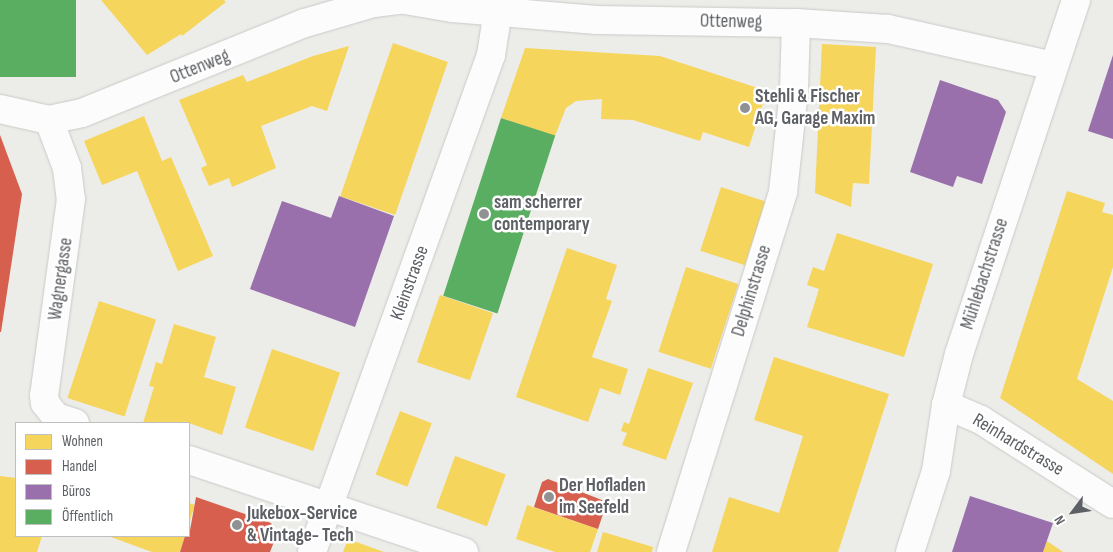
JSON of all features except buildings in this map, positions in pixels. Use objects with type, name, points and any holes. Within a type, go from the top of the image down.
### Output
[{"type":"street","name":"Ottenweg","points":[[405,0],[597,20],[796,23],[888,29],[1054,66]]},
{"type":"street","name":"Mühlebachstrasse","points":[[910,552],[936,471],[946,405],[959,354],[1076,0]]},
{"type":"street","name":"Ottenweg","points":[[0,109],[50,120],[104,106],[305,23],[386,1]]},
{"type":"street","name":"Kleinstrasse","points":[[312,552],[491,56],[498,11]]},
{"type":"street","name":"Delphinstrasse","points":[[671,552],[783,192],[794,90],[796,23]]},
{"type":"street","name":"Wagnergasse","points":[[50,120],[67,168],[71,199],[44,395],[45,403],[56,417],[72,422]]},
{"type":"street","name":"Reinhardstrasse","points":[[946,405],[981,420],[1113,504]]},
{"type":"street","points":[[190,460],[464,552]]},
{"type":"place","name":"Stehli & Fischer AG, Garage Maxim","points":[[745,108]]},
{"type":"place","name":"sam scherrer contemporary","points":[[484,214]]},
{"type":"place","name":"Der Hofladen im Seefeld","points":[[549,497]]},
{"type":"place","name":"Jukebox-Service & Vintage- Tech","points":[[237,525]]}]
